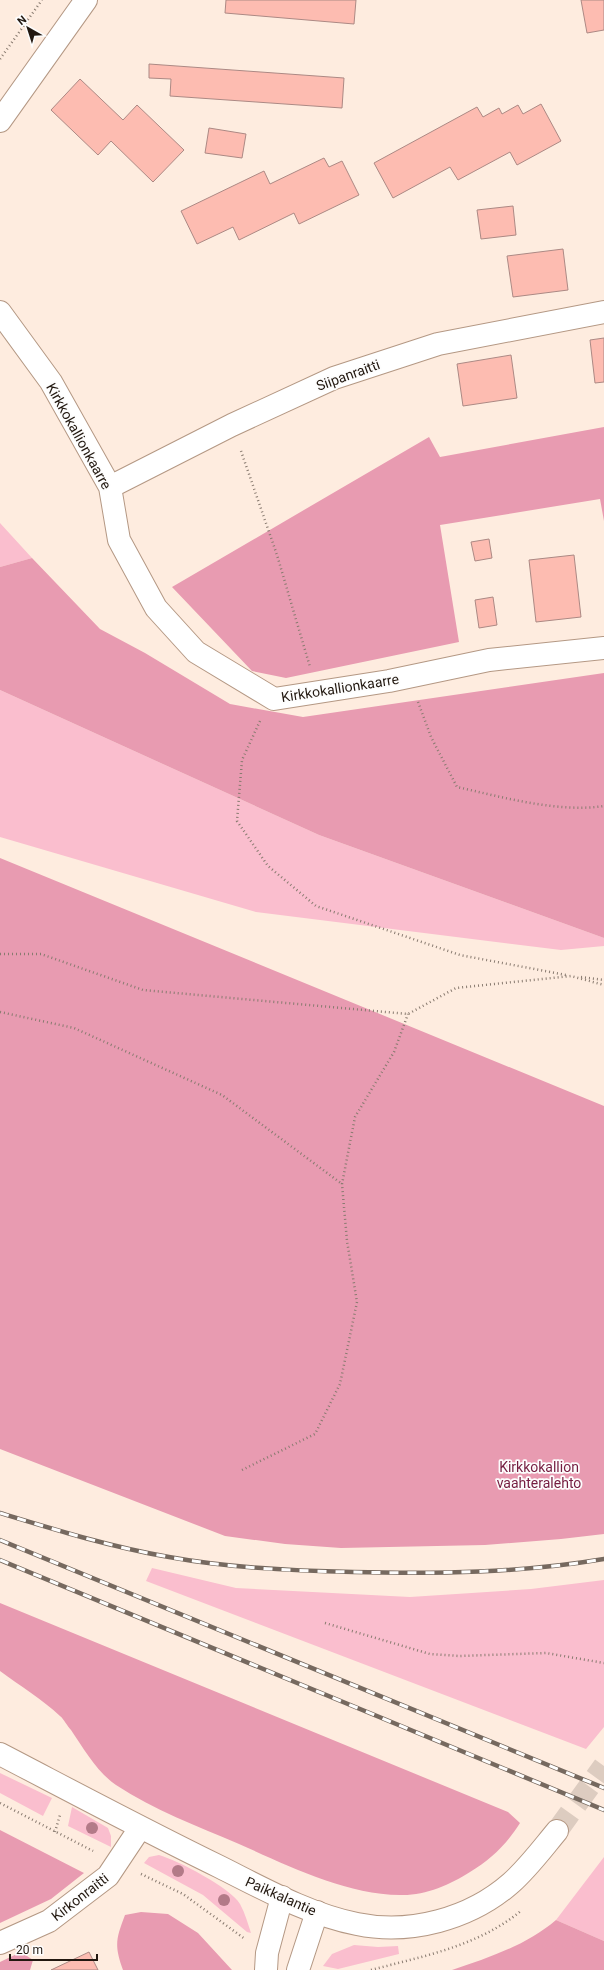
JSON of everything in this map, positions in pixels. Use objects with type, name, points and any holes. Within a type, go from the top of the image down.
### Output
[{"type":"street","points":[[0,121],[86,0]]},
{"type":"street","name":"Kirkkokallionkaarre","points":[[0,312],[51,382],[110,487],[119,540],[156,608],[196,652],[274,699],[409,677],[489,660],[604,648]]},
{"type":"street","name":"Siipanraitti","points":[[110,487],[232,425],[334,378],[438,344],[604,312]]},
{"type":"street","name":"Paikkalantie","points":[[0,1754],[140,1828],[282,1897],[317,1912],[356,1924],[376,1927],[415,1925],[453,1917],[484,1903],[512,1883],[528,1867],[557,1831]]},
{"type":"street","name":"Kirkonraitti","points":[[0,1943],[50,1921],[108,1876],[140,1828]]},
{"type":"street","points":[[267,1962],[282,1897]]},
{"type":"street","points":[[298,1970],[317,1912]]},
{"type":"path","points":[[0,59],[42,0]]},
{"type":"path","points":[[232,425],[278,555],[317,692]]},
{"type":"path","points":[[409,677],[431,737],[457,787],[529,803],[590,808],[604,806]]},
{"type":"path","points":[[274,699],[266,707],[242,760],[237,821],[268,866],[316,906],[460,955],[544,972],[604,980]]},
{"type":"path","points":[[0,954],[41,954],[143,990],[408,1014],[456,988],[571,976],[604,985]]},
{"type":"path","points":[[0,1012],[74,1028],[222,1095],[342,1184]]},
{"type":"path","points":[[242,1470],[315,1434],[340,1384],[357,1302],[347,1241],[342,1184],[355,1117],[394,1052],[408,1014]]},
{"type":"path","points":[[325,1623],[430,1654],[459,1656],[546,1653],[604,1663]]},
{"type":"path","points":[[0,1804],[183,1894],[267,1962]]},
{"type":"shaded area","points":[[0,523],[32,558],[0,567]]},
{"type":"shaded area","points":[[0,690],[319,835],[604,938],[604,946],[561,950],[256,912],[0,837]]},
{"type":"shaded area","points":[[152,1568],[236,1588],[410,1597],[531,1589],[604,1580],[604,1727],[586,1749],[146,1581]]},
{"type":"shaded area","points":[[0,1773],[52,1798],[43,1816],[0,1793]]},
{"type":"shaded area","points":[[72,1807],[108,1828],[111,1836],[111,1847],[68,1826]]},
{"type":"shaded area","points":[[159,1855],[203,1875],[226,1890],[242,1907],[251,1933],[247,1932],[203,1895],[144,1863],[149,1857]]},
{"type":"shaded area","points":[[604,1857],[604,1941],[556,1920]]},
{"type":"shaded area","points":[[354,1945],[378,1947],[398,1946],[399,1954],[338,1969],[323,1966],[332,1954]]},
{"type":"green space","points":[[604,427],[604,521],[600,499],[440,525],[459,642],[286,678],[252,671],[172,587],[429,437],[440,457]]},
{"type":"green space","points":[[32,558],[100,629],[145,653],[230,704],[303,717],[604,673],[604,938],[319,835],[0,690],[0,567]]},
{"type":"green space","name":"Kirkkokallion vaahteralehto","points":[[0,858],[604,1106],[604,1534],[485,1545],[341,1548],[285,1544],[225,1536],[0,1449]]},
{"type":"green space","points":[[0,1603],[508,1812],[520,1823],[504,1845],[478,1867],[445,1885],[418,1894],[400,1895],[358,1890],[297,1870],[161,1810],[130,1794],[109,1780],[91,1760],[61,1717],[38,1698],[0,1671]]},
{"type":"green space","points":[[0,1830],[84,1873],[51,1899],[0,1923]]},
{"type":"green space","points":[[141,1912],[168,1914],[198,1933],[232,1970],[123,1970],[117,1948],[118,1936],[125,1915]]},
{"type":"green space","points":[[556,1920],[604,1941],[604,1970],[452,1970],[520,1944],[545,1929]]},
{"type":"green space","points":[[21,1952],[33,1960],[30,1970],[0,1970],[0,1962]]},
{"type":"building","points":[[226,0],[356,0],[354,24],[225,13]]},
{"type":"building","points":[[581,0],[604,0],[604,30],[587,33]]},
{"type":"building","points":[[149,64],[344,78],[342,108],[170,96],[171,79],[149,78]]},
{"type":"building","points":[[80,79],[123,120],[137,105],[184,150],[153,182],[111,141],[98,155],[51,110]]},
{"type":"building","points":[[541,104],[561,141],[517,165],[510,152],[458,180],[450,167],[393,198],[374,163],[477,107],[483,117],[499,108],[502,114],[518,105],[523,114]]},
{"type":"building","points":[[209,128],[246,134],[242,158],[205,153]]},
{"type":"building","points":[[324,158],[329,167],[342,161],[359,195],[299,224],[294,213],[239,240],[233,227],[197,244],[181,211],[264,171],[270,184]]},
{"type":"building","points":[[513,206],[516,235],[481,239],[477,210]]},
{"type":"building","points":[[563,249],[568,290],[513,297],[507,256]]},
{"type":"building","points":[[604,338],[604,382],[595,383],[590,340]]},
{"type":"building","points":[[511,355],[517,398],[463,406],[457,364]]},
{"type":"building","points":[[489,539],[492,558],[475,561],[471,542]]},
{"type":"building","points":[[574,555],[581,617],[536,622],[529,560]]},
{"type":"building","points":[[493,597],[497,625],[479,628],[475,600]]},
{"type":"building","points":[[89,1952],[98,1970],[51,1970]]},
{"type":"tunnel","points":[[557,1831],[604,1766]]},
{"type":"railway","points":[[0,1513],[84,1538],[147,1553],[214,1564],[284,1570],[384,1573],[479,1572],[573,1564],[604,1559]]},
{"type":"railway","points":[[0,1540],[604,1788]]},
{"type":"railway","points":[[0,1560],[604,1810]]}]
